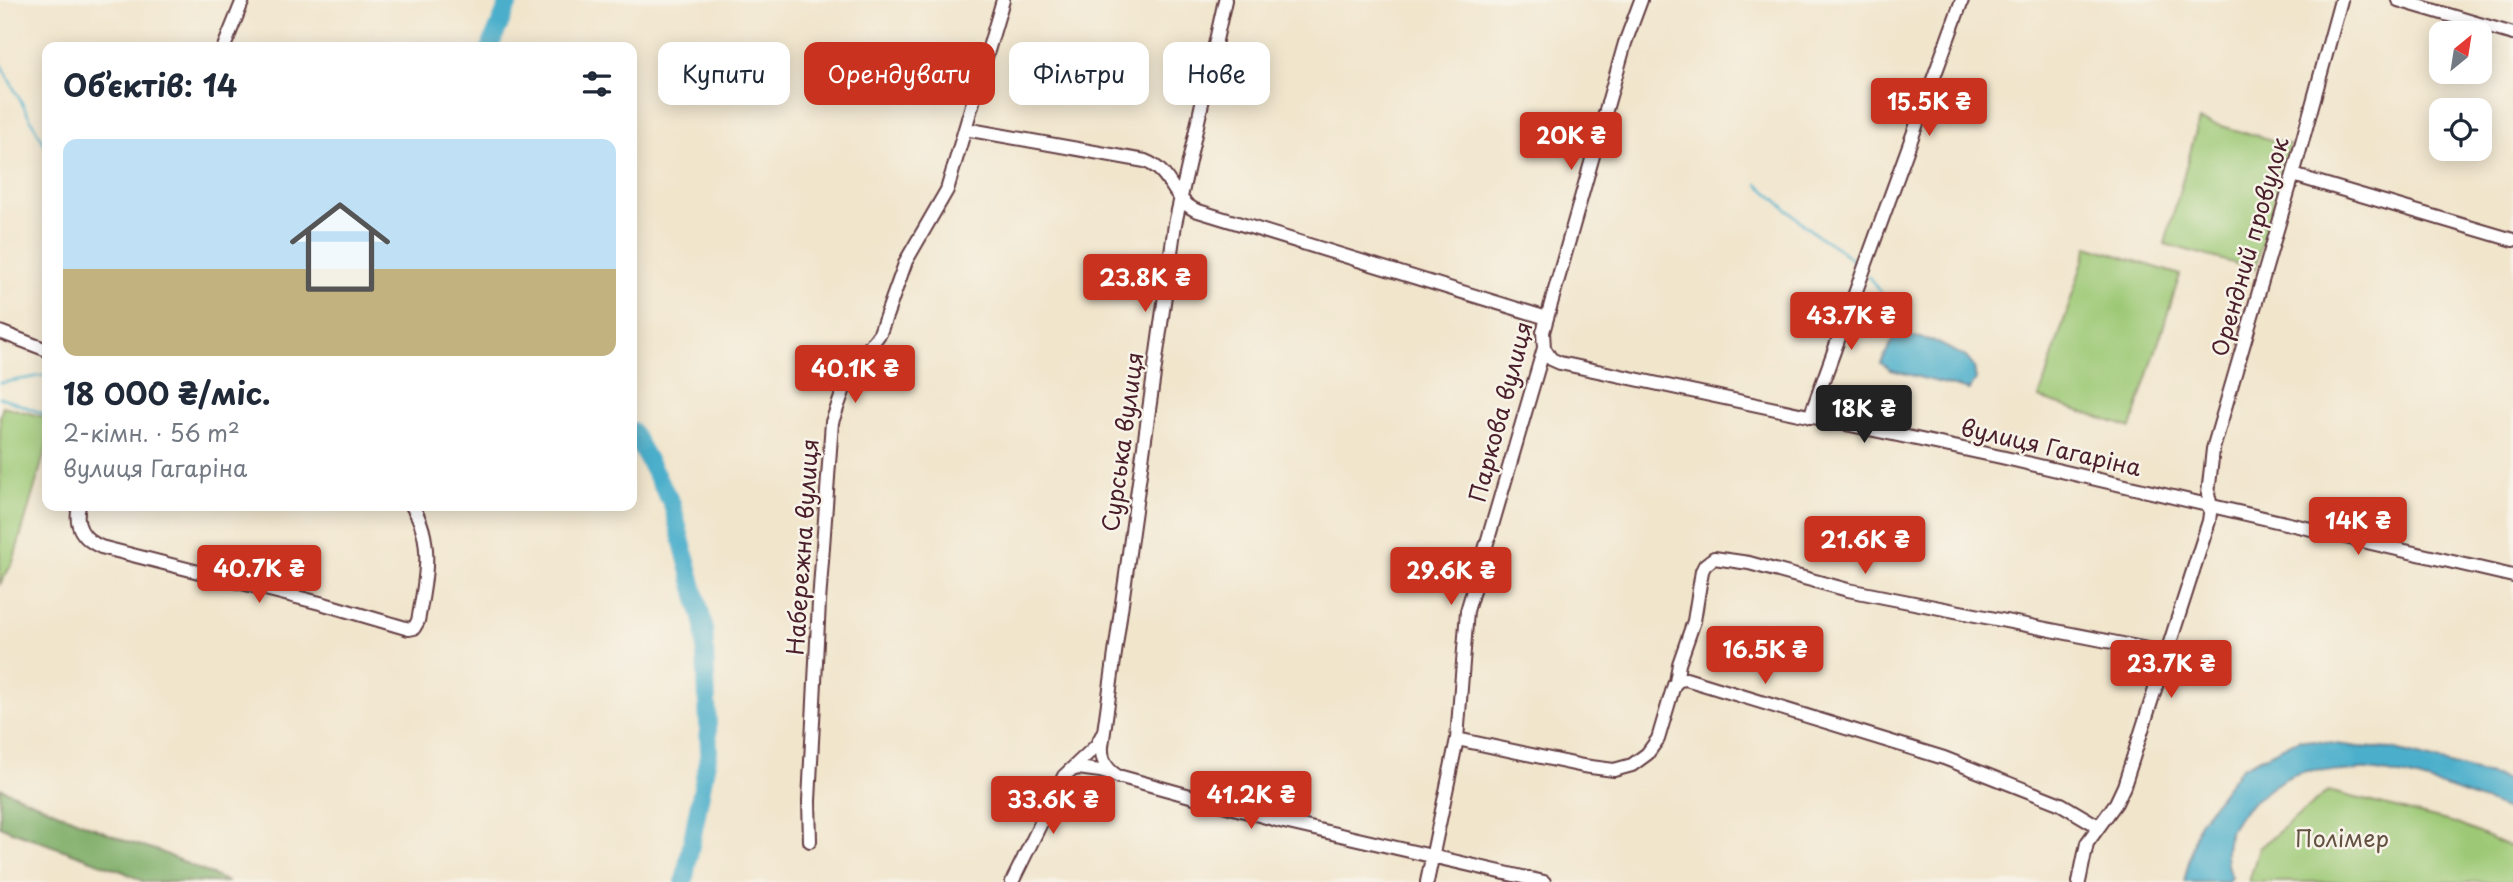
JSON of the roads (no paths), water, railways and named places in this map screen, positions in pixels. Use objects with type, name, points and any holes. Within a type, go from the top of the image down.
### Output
[{"type":"street","points":[[226,42],[243,0]]},
{"type":"street","name":"Набережна вулиця","points":[[810,841],[809,801],[819,602],[832,422],[849,375],[880,333],[906,261],[947,190],[1003,0]]},
{"type":"street","name":"Сурська вулиця","points":[[1119,777],[1107,768],[1101,754],[1175,224],[1225,0]]},
{"type":"street","name":"Паркова вулиця","points":[[1427,882],[1457,739],[1467,611],[1544,348],[1543,332],[1626,38],[1641,0]]},
{"type":"street","points":[[1810,417],[1962,0]]},
{"type":"street","name":"Орендний провулок","points":[[2079,882],[2087,843],[2116,803],[2124,786],[2209,521],[2211,506],[2208,494],[2213,449],[2341,0]]},
{"type":"street","points":[[2398,0],[2513,34]]},
{"type":"street","points":[[965,129],[1145,161],[1163,171],[1181,201],[1195,210],[1547,318]]},
{"type":"street","points":[[2293,175],[2513,240]]},
{"type":"street","points":[[0,332],[42,348]]},
{"type":"street","name":"вулиця Гагаріна","points":[[1544,348],[1550,359],[1560,363],[2211,506],[2513,576]]},
{"type":"street","points":[[79,511],[78,526],[83,536],[101,547],[324,604],[409,629],[414,628],[418,621],[426,575],[426,543],[415,511]]},
{"type":"street","points":[[1457,739],[1583,766],[1614,770],[1632,765],[1647,754],[1658,739],[1694,621],[1702,571],[1714,558],[1749,563],[1848,590],[2168,653]]},
{"type":"street","points":[[1676,682],[1690,679],[1944,758],[2061,804],[2098,826]]},
{"type":"street","name":"Сурська вулиця","points":[[1012,882],[1063,776],[1096,746],[1105,728]]},
{"type":"street","points":[[1070,771],[1089,769],[1284,822],[1544,882]]},
{"type":"water","points":[[1896,333],[1934,341],[1966,357],[1974,367],[1976,380],[1969,390],[1891,370],[1881,363]]},
{"type":"water","points":[[2299,739],[2392,749],[2513,782],[2513,812],[2442,786],[2405,776],[2365,770],[2304,771],[2271,788],[2239,816],[2227,841],[2226,859],[2231,877],[2228,882],[2184,882],[2198,824],[2242,767]]},
{"type":"waterway","points":[[492,42],[510,0]]},
{"type":"waterway","points":[[0,63],[42,140]]},
{"type":"waterway","points":[[1758,184],[1814,233],[1842,251],[1861,268]]},
{"type":"waterway","points":[[1868,276],[1892,311],[1902,335]]},
{"type":"waterway","points":[[0,383],[42,376]]},
{"type":"waterway","points":[[0,397],[42,413]]},
{"type":"waterway","points":[[637,440],[672,504],[704,626],[709,751],[684,882]]},
{"type":"park label","name":"Полімер","points":[[2342,839]]}]
